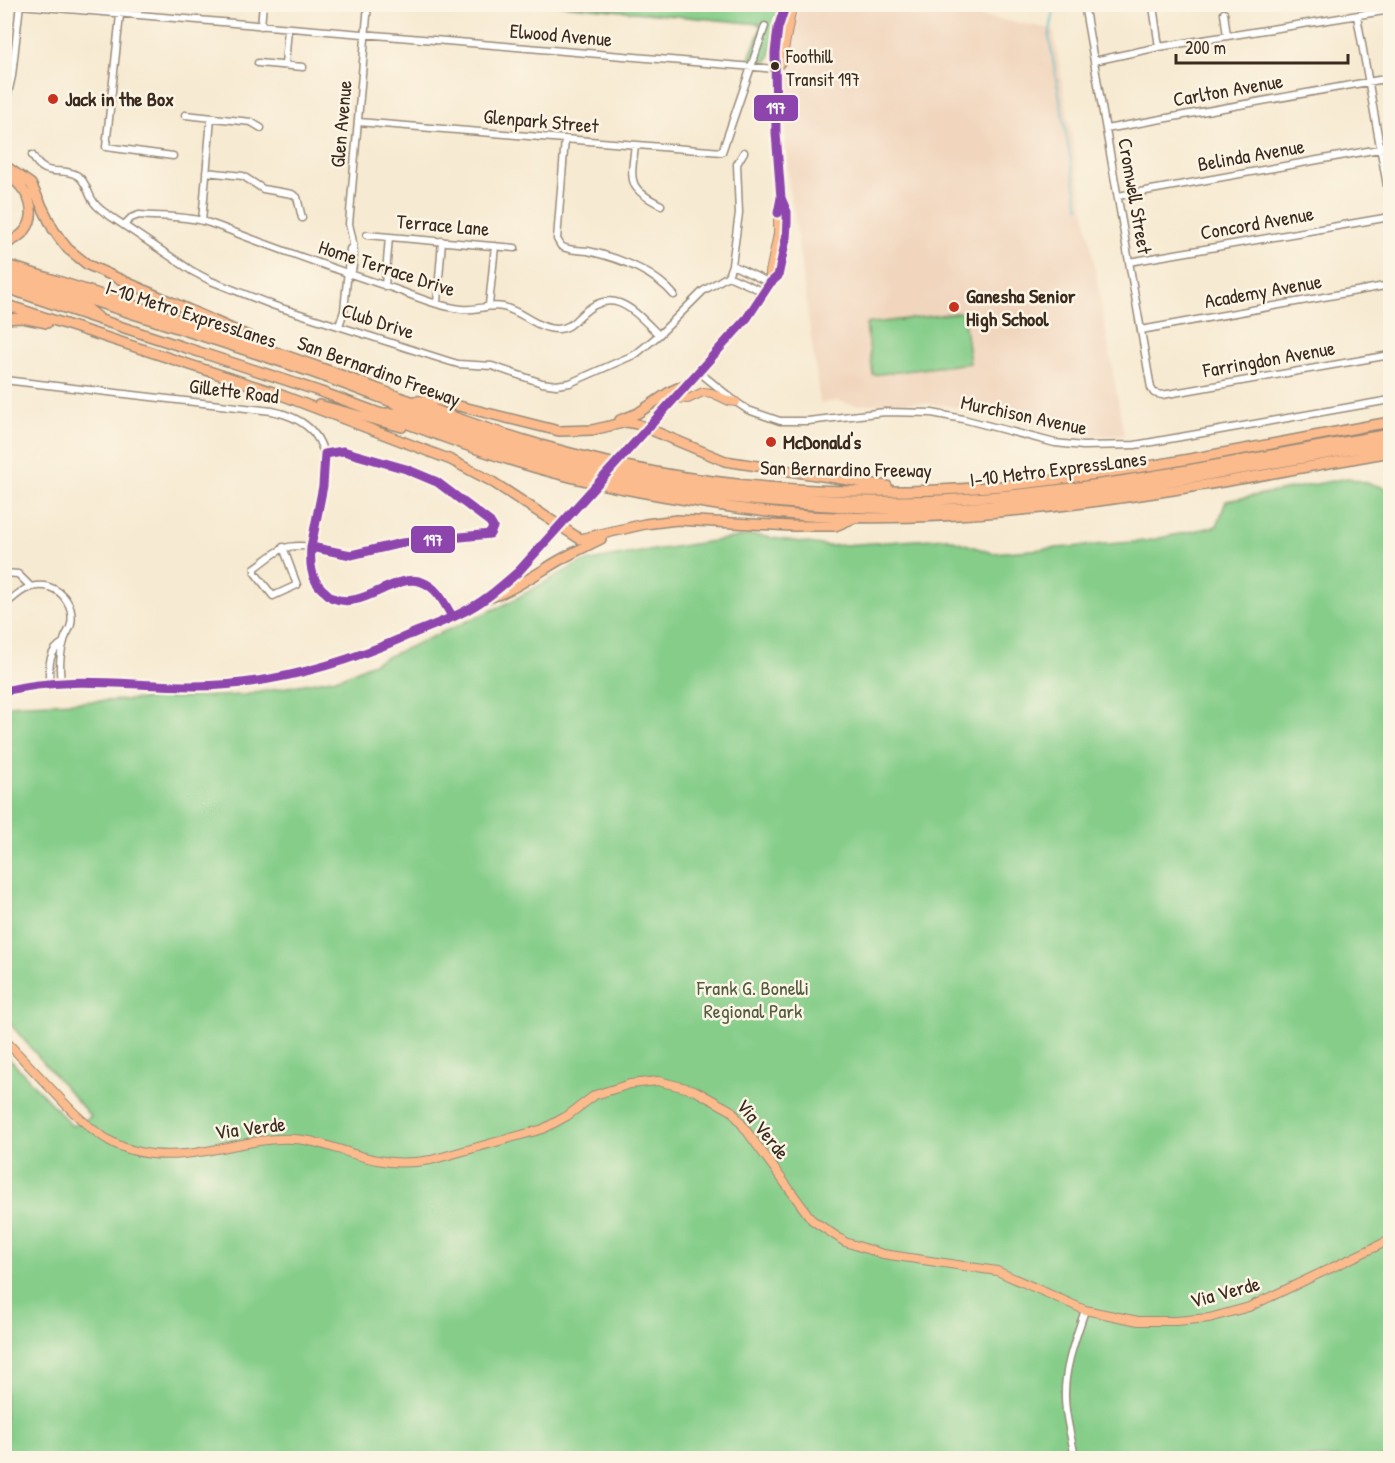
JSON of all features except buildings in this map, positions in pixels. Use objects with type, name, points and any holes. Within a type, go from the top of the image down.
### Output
[{"type":"highway","points":[[4,165],[31,184],[57,234],[68,249],[88,265],[323,369]]},
{"type":"highway","points":[[4,174],[16,180],[30,198],[32,216],[23,232],[4,244]]},
{"type":"highway","name":"San Bernardino Freeway","points":[[4,264],[323,369],[409,401],[542,445],[647,470],[707,480],[780,488],[837,491],[1003,486],[1103,473],[1390,422]]},
{"type":"highway","name":"I-10 Metro ExpressLanes","points":[[4,272],[239,348],[506,442],[629,474],[668,482],[746,492],[804,498],[874,501],[992,497],[1082,488],[1390,434]]},
{"type":"highway","name":"I-10 Metro ExpressLanes","points":[[4,279],[86,306],[102,321]]},
{"type":"highway","name":"San Bernardino Freeway","points":[[4,287],[551,472],[641,492],[727,507],[807,516],[856,517],[982,514],[1043,509],[1214,483],[1390,452]]},
{"type":"highway","points":[[4,304],[276,393],[465,466],[580,539],[677,520],[835,526],[856,517]]},
{"type":"highway","points":[[4,319],[22,318],[87,330]]},
{"type":"highway","points":[[409,401],[435,400],[559,431],[592,430],[638,413],[689,383]]},
{"type":"highway","points":[[276,393],[460,443]]},
{"type":"highway","name":"I-10 Metro ExpressLanes","points":[[379,413],[396,413],[501,449],[645,485],[732,499],[811,506],[885,509],[960,508],[1049,499],[1390,443]]},
{"type":"highway","points":[[612,424],[627,422],[638,424],[725,461],[907,490]]},
{"type":"highway","points":[[482,600],[515,588],[559,561],[625,529]]},
{"type":"main road","points":[[4,691],[50,682],[83,681],[194,686],[238,684],[273,679],[349,660],[452,616],[482,600],[518,572],[747,318],[770,283],[781,198],[774,59],[778,32],[786,4]]},
{"type":"main road","points":[[776,69],[782,61],[792,8],[790,4]]},
{"type":"main road","points":[[675,398],[688,399],[703,392],[736,402]]},
{"type":"main road","name":"Via Verde","points":[[4,1039],[84,1124],[113,1143],[146,1154],[185,1154],[262,1140],[294,1139],[320,1143],[376,1160],[416,1162],[431,1160],[543,1129],[567,1116],[595,1095],[630,1084],[658,1081],[694,1090],[732,1111],[812,1220],[845,1242],[884,1254],[997,1271],[1085,1310],[1138,1321],[1176,1322],[1209,1318],[1249,1306],[1390,1240]]},
{"type":"street","points":[[261,26],[263,4]]},
{"type":"street","name":"Glen Avenue","points":[[339,326],[344,311],[348,274],[352,272],[350,249],[353,246],[349,224],[368,4]]},
{"type":"street","name":"Cromwell Street","points":[[1084,4],[1151,388],[1154,393]]},
{"type":"street","points":[[4,111],[20,5]]},
{"type":"street","name":"Elwood Avenue","points":[[20,5],[776,69]]},
{"type":"street","points":[[1153,6],[1159,47]]},
{"type":"street","points":[[1094,61],[1159,47],[1390,10]]},
{"type":"street","points":[[1224,13],[1227,36]]},
{"type":"street","points":[[120,15],[106,147],[173,156]]},
{"type":"street","points":[[1357,16],[1390,203]]},
{"type":"street","points":[[750,68],[765,26]]},
{"type":"street","points":[[285,65],[288,28]]},
{"type":"street","points":[[258,63],[303,67]]},
{"type":"street","name":"Glenpark Street","points":[[358,122],[722,152],[750,68]]},
{"type":"street","name":"Carlton Avenue","points":[[1106,129],[1390,78]]},
{"type":"street","points":[[185,115],[251,122],[261,128]]},
{"type":"street","points":[[202,221],[211,118]]},
{"type":"street","points":[[565,139],[557,239],[561,246],[606,255],[636,267],[664,283],[674,295]]},
{"type":"street","points":[[635,145],[632,175],[634,185],[639,192],[661,205]]},
{"type":"street","name":"Belinda Avenue","points":[[1118,196],[1390,147]]},
{"type":"street","points":[[744,152],[737,164],[740,213],[732,265],[728,276],[764,292]]},
{"type":"street","name":"Club Drive","points":[[32,155],[41,167],[50,172],[78,176],[97,207],[202,277],[274,306],[448,361],[492,366],[542,383],[556,385],[570,382],[620,363],[636,354],[659,335],[703,291],[728,276]]},
{"type":"street","points":[[206,172],[243,176],[263,189],[292,194],[297,197],[303,218]]},
{"type":"street","name":"Home Terrace Drive","points":[[124,225],[131,218],[139,215],[202,221],[348,274],[437,303],[464,310],[489,305],[512,310],[543,326],[563,329],[571,326],[598,302],[607,300],[618,302],[659,335]]},
{"type":"street","name":"Concord Avenue","points":[[1129,262],[1390,217]]},
{"type":"street","name":"Terrace Lane","points":[[367,235],[515,248]]},
{"type":"street","points":[[385,286],[389,237]]},
{"type":"street","points":[[437,303],[442,241]]},
{"type":"street","points":[[489,305],[495,246]]},
{"type":"street","points":[[732,265],[770,283]]},
{"type":"street","name":"Academy Avenue","points":[[1141,330],[1390,285]]},
{"type":"street","name":"Farringdon Avenue","points":[[1154,393],[1162,395],[1390,355]]},
{"type":"street","name":"Murchison Avenue","points":[[699,372],[736,402],[761,415],[780,421],[808,421],[885,412],[932,413],[1055,443],[1107,447],[1135,445],[1390,400]]},
{"type":"street","name":"Gillette Road","points":[[4,380],[272,411],[298,419],[308,426],[322,445],[326,467],[311,547],[310,568],[318,587],[335,598],[354,601],[364,599],[401,582],[415,580],[431,586],[440,593],[452,616]]},
{"type":"street","points":[[283,547],[297,585],[273,596],[255,573],[255,568],[283,547],[299,545],[311,547]]},
{"type":"street","points":[[4,573],[18,574],[30,586]]},
{"type":"street","points":[[4,606],[20,590],[30,586],[53,589],[68,602],[71,622],[63,643],[58,668],[61,682]]},
{"type":"street","points":[[50,682],[51,657],[54,650],[63,643]]},
{"type":"street","points":[[51,657],[60,660]]},
{"type":"street","points":[[1075,1458],[1065,1390],[1068,1361],[1085,1310]]},
{"type":"shaded area","name":"Ganesha Senior High School","points":[[912,4],[1053,29],[1124,435],[1088,436],[1067,433],[949,406],[917,402],[856,405],[837,401],[820,403],[790,195],[786,146],[787,90],[794,26],[799,5]]},
{"type":"green space","points":[[549,4],[778,5],[770,56],[767,61],[763,62],[748,61],[761,28],[760,24]]},
{"type":"green space","points":[[963,312],[970,363],[873,375],[866,324]]},
{"type":"green space","name":"Frank G. Bonelli Regional Park","points":[[1348,478],[1390,489],[1390,1458],[5,1458],[4,1053],[72,1126],[91,1117],[5,1018],[5,705],[244,695],[342,677],[506,604],[580,563],[622,555],[753,535],[828,546],[947,538],[992,553],[1146,541],[1217,526],[1226,501]]},
{"type":"waterway","points":[[1055,4],[1049,37],[1079,208]]},
{"type":"transit line","name":"197","points":[[778,213],[781,198],[776,133],[775,53],[778,28],[786,4]]},
{"type":"transit line","name":"197","points":[[4,691],[52,683],[194,686],[277,678],[357,656],[460,614],[481,602],[518,572],[747,318],[770,283],[778,276],[787,223],[787,212],[781,198]]},
{"type":"transit line","name":"197","points":[[343,451],[406,469],[437,482],[490,522],[493,527],[490,534],[402,543],[351,555],[311,547],[323,486],[325,454],[343,451]]},
{"type":"transit line","name":"197","points":[[311,547],[313,576],[319,586],[332,597],[344,601],[355,600],[412,580],[422,582],[432,588],[440,596],[452,616]]},
{"type":"place","name":"Foothill Transit 197","points":[[775,66]]},
{"type":"place","name":"Jack in the Box","points":[[53,99]]},
{"type":"place","name":"Ganesha Senior High School","points":[[954,307]]},
{"type":"place","name":"McDonald's","points":[[771,442]]}]
